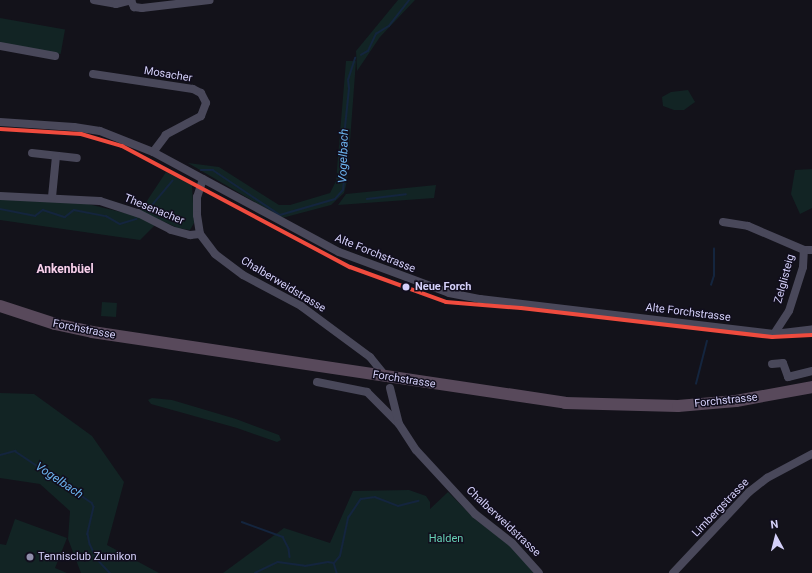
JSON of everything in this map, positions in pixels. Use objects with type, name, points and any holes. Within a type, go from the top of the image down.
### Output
[{"type":"highway","name":"Forchstrasse","points":[[0,306],[55,324],[98,334],[565,403],[678,406],[753,398],[812,387]]},
{"type":"highway","name":"Forchstrasse","points":[[0,310],[55,328],[104,338],[567,407],[620,410],[686,409],[752,402],[812,391]]},
{"type":"street","points":[[94,0],[116,4],[131,0],[134,6],[142,8],[210,0]]},
{"type":"street","points":[[0,46],[55,56]]},
{"type":"street","name":"Mosacher","points":[[93,74],[193,89],[201,93],[206,103],[201,116],[166,135],[153,152]]},
{"type":"street","name":"Alte Forchstrasse","points":[[0,122],[74,127],[100,131],[153,152],[339,252],[449,293],[487,300],[774,334],[792,334],[812,329]]},
{"type":"street","points":[[32,153],[77,158]]},
{"type":"street","points":[[52,198],[56,156]]},
{"type":"street","name":"Chalberweidstrasse","points":[[203,179],[198,197],[197,215],[200,234],[215,254],[243,275],[301,306],[370,356],[382,372]]},
{"type":"street","name":"Thesenacher","points":[[0,196],[100,201],[138,213],[171,230],[190,236],[200,234]]},
{"type":"street","points":[[724,222],[748,226],[808,250]]},
{"type":"street","name":"Zelglisteig","points":[[774,334],[789,312],[808,250]]},
{"type":"street","points":[[772,364],[783,363],[788,377],[812,371]]},
{"type":"street","points":[[317,382],[367,392],[399,424]]},
{"type":"street","name":"Chalberweidstrasse","points":[[390,388],[399,424],[426,463],[475,514],[526,556],[539,573]]},
{"type":"street","name":"Limbergstrasse","points":[[674,573],[749,492],[767,478],[812,454]]},
{"type":"green space","points":[[398,0],[415,0],[380,37],[357,71],[356,51]]},
{"type":"green space","points":[[0,18],[65,29],[61,54],[0,43]]},
{"type":"green space","points":[[346,61],[356,61],[347,181],[344,193],[331,205],[282,218],[188,163],[219,167],[279,205],[290,205],[330,193],[336,181]]},
{"type":"green space","points":[[688,90],[695,102],[684,110],[674,110],[663,106],[662,97],[671,92]]},
{"type":"green space","points":[[812,169],[812,208],[800,214],[791,194],[795,170]]},
{"type":"green space","points":[[166,172],[192,185],[194,223],[190,230],[178,228],[160,220],[140,240],[0,220],[0,199],[84,203],[137,216]]},
{"type":"green space","points":[[436,185],[434,198],[338,205],[346,194]]},
{"type":"green space","points":[[102,302],[117,303],[116,317],[101,316]]},
{"type":"green space","points":[[0,393],[34,394],[92,436],[124,482],[107,545],[159,573],[81,573],[68,539],[70,511],[40,484],[0,478]]},
{"type":"green space","points":[[152,398],[172,400],[236,419],[279,435],[281,440],[277,442],[237,428],[151,404],[148,400]]},
{"type":"green space","name":"Halden","points":[[409,490],[426,496],[430,502],[430,509],[448,492],[476,520],[515,549],[534,573],[223,573],[284,528],[330,543],[353,491]]},
{"type":"green space","name":"Tennisclub Zumikon","points":[[15,519],[67,538],[55,568],[67,573],[0,573],[0,544],[6,545]]},
{"type":"waterway","name":"Vogelbach","points":[[361,55],[368,51],[376,34],[389,26],[409,0]]},
{"type":"waterway","name":"Vogelbach","points":[[201,170],[213,170],[280,215],[335,199],[343,190],[344,137],[349,89],[348,80],[355,58]]},
{"type":"waterway","name":"Vogelbach","points":[[148,210],[172,181]]},
{"type":"waterway","points":[[367,199],[406,194]]},
{"type":"waterway","name":"Vogelbach","points":[[0,209],[35,216],[43,210],[65,217],[74,210],[106,216],[120,224],[136,219]]},
{"type":"waterway","points":[[711,285],[714,276],[714,249]]},
{"type":"waterway","points":[[696,384],[707,341]]},
{"type":"waterway","name":"Vogelbach","points":[[0,455],[15,451],[92,503],[94,507],[88,534],[90,544],[97,559],[110,573]]},
{"type":"waterway","points":[[334,563],[340,556],[348,518],[361,499],[375,497],[398,506],[418,501]]},
{"type":"waterway","points":[[242,522],[283,537],[289,549],[290,557]]},
{"type":"waterway","points":[[255,573],[278,562],[305,566],[328,562],[334,563],[337,573]]},
{"type":"transit line","points":[[0,129],[81,134],[122,146],[350,267],[446,302],[521,308],[772,337],[812,335]]},
{"type":"place","name":"Neue Forch","points":[[406,287]]},
{"type":"place","name":"Tennisclub Zumikon","points":[[30,557]]},
{"type":"district","name":"Ankenbüel","points":[[65,270]]}]
